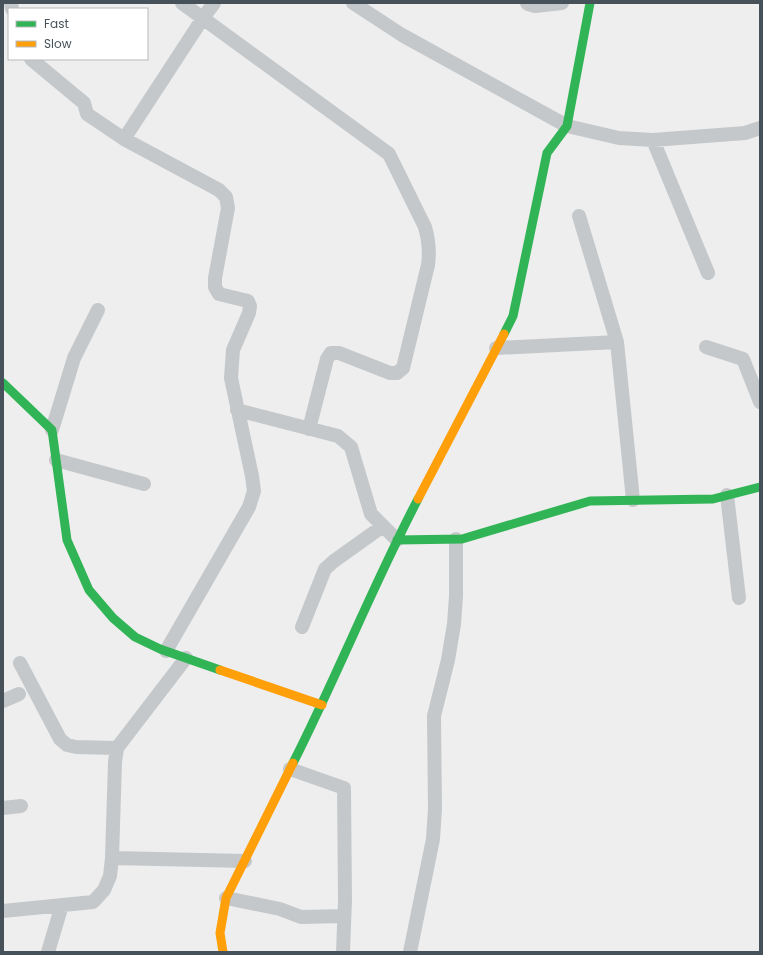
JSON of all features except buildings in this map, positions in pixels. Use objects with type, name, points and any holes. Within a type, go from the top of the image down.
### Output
[{"type":"street","points":[[182,3],[389,154],[429,239],[430,251],[428,265],[402,368],[397,373],[390,373],[339,353],[331,353],[327,359],[309,429]]},
{"type":"street","points":[[124,139],[214,3]]},
{"type":"street","points":[[353,3],[402,35],[567,126],[619,138],[654,140],[745,133],[760,128]]},
{"type":"street","points":[[527,3],[535,6],[562,3]]},
{"type":"street","points":[[223,952],[220,933],[226,898],[322,705],[397,540],[513,316],[547,153],[567,126],[590,3]]},
{"type":"street","points":[[33,60],[84,103],[87,114],[124,139],[219,190],[226,197],[228,208],[215,278],[215,287],[218,294],[248,301],[250,306],[249,313],[233,350],[231,378],[254,491],[249,507],[166,651]]},
{"type":"street","points":[[745,133],[760,140]]},
{"type":"street","points":[[654,140],[708,273]]},
{"type":"street","points":[[579,216],[617,342],[633,500]]},
{"type":"street","points":[[98,310],[74,358],[52,430],[67,540],[89,590],[113,618],[135,636],[166,651],[322,705]]},
{"type":"street","points":[[496,348],[617,342]]},
{"type":"street","points":[[706,347],[743,359],[760,402]]},
{"type":"street","points":[[3,383],[52,430]]},
{"type":"street","points":[[237,410],[338,436],[351,447],[372,514],[397,540],[462,539],[590,501],[713,499],[760,487]]},
{"type":"street","points":[[56,460],[144,484]]},
{"type":"street","points":[[726,495],[739,598]]},
{"type":"street","points":[[302,627],[326,569],[334,561],[383,526]]},
{"type":"street","points":[[410,952],[433,839],[435,809],[434,716],[448,660],[454,624],[456,596],[456,539]]},
{"type":"street","points":[[3,911],[93,902],[104,890],[110,876],[112,858],[117,748],[186,658]]},
{"type":"street","points":[[20,663],[60,739],[67,744],[76,747],[117,748]]},
{"type":"street","points":[[3,701],[19,694]]},
{"type":"street","points":[[290,769],[344,788],[344,916],[342,952]]},
{"type":"street","points":[[3,808],[21,806]]},
{"type":"street","points":[[112,858],[245,860]]},
{"type":"street","points":[[226,898],[280,909],[301,917],[344,916]]},
{"type":"street","points":[[48,952],[62,905]]},
{"type":"traffic: fast","points":[[504,334],[513,316],[547,153],[567,126],[590,3]]},
{"type":"traffic: fast","points":[[3,383],[52,430],[67,540],[89,590],[113,618],[135,637],[160,649],[220,670]]},
{"type":"traffic: fast","points":[[397,540],[462,539],[590,501],[713,499],[760,487]]},
{"type":"traffic: fast","points":[[293,763],[418,499]]},
{"type":"traffic: slow","points":[[418,499],[504,334]]},
{"type":"traffic: slow","points":[[220,670],[322,705]]},
{"type":"traffic: slow","points":[[223,952],[220,933],[226,898],[293,763]]}]
